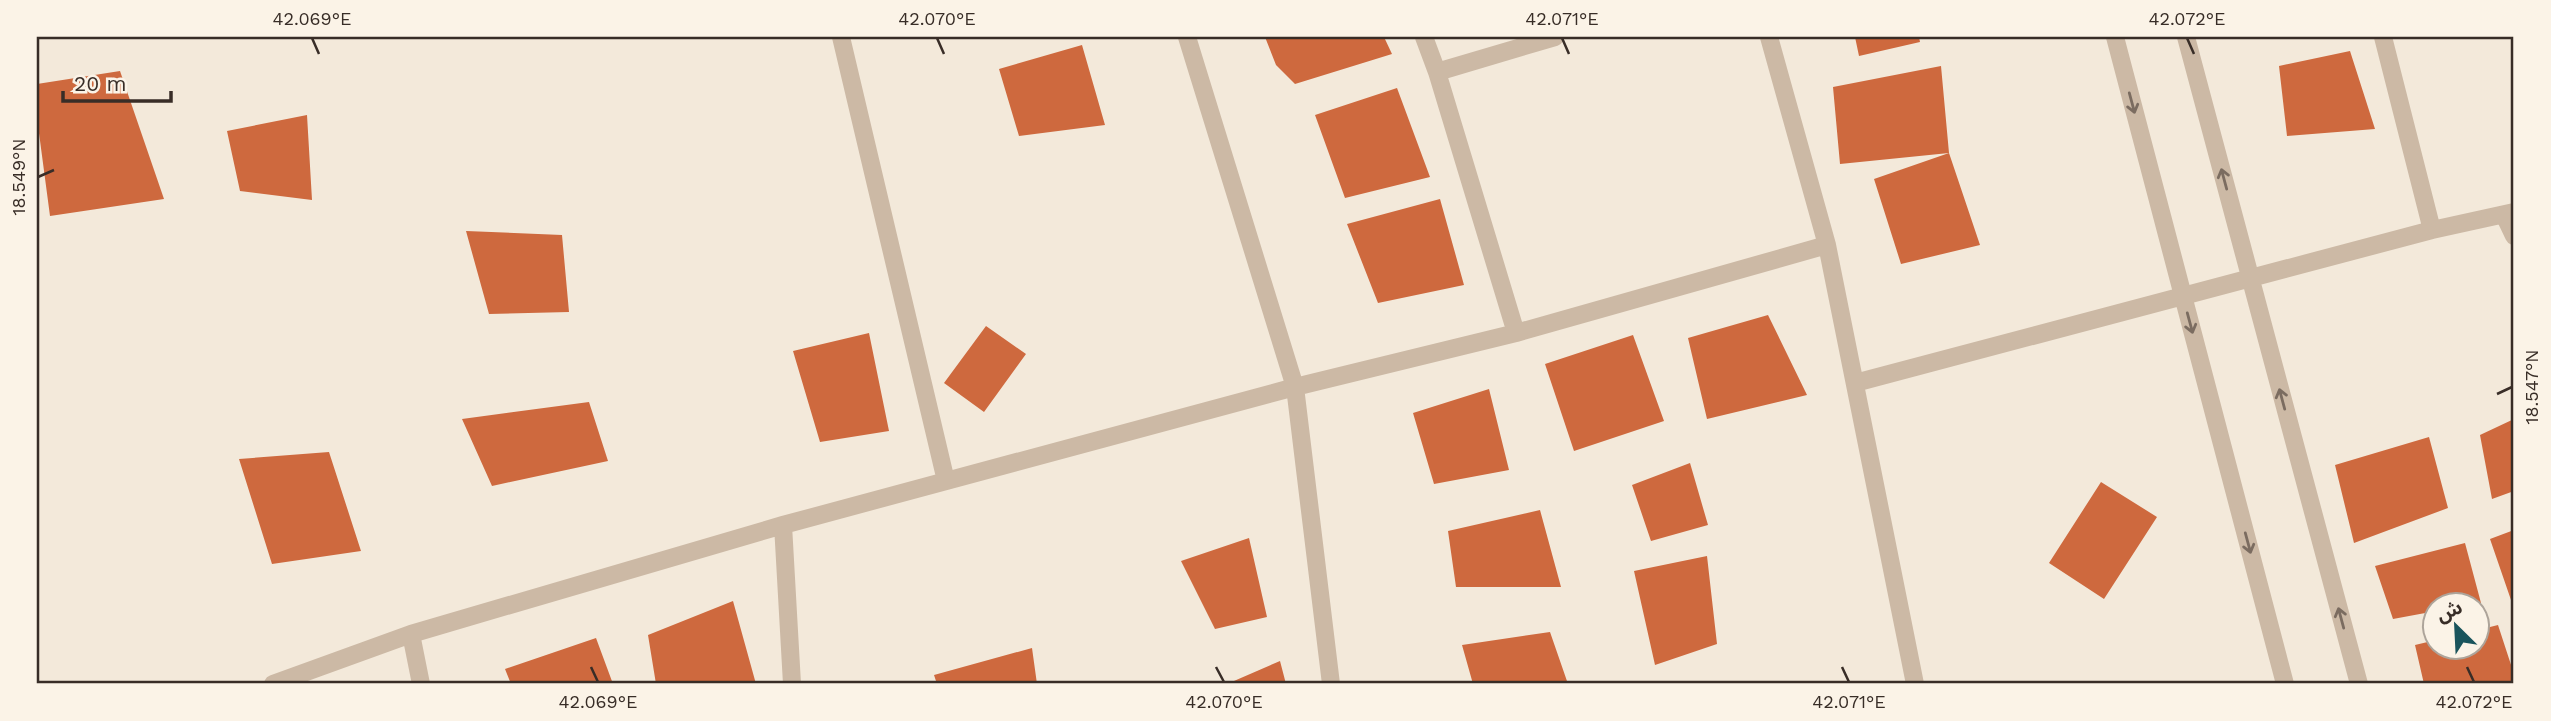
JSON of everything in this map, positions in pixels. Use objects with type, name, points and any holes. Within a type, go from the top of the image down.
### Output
[{"type":"street","points":[[841,37],[946,481]]},
{"type":"street","points":[[1187,37],[1295,387],[1331,684]]},
{"type":"street","points":[[1424,37],[1516,333]]},
{"type":"street","points":[[1437,72],[1555,37]]},
{"type":"street","points":[[1769,37],[1827,245],[1915,684]]},
{"type":"street","points":[[2115,37],[2285,684]]},
{"type":"street","points":[[2186,37],[2359,684]]},
{"type":"street","points":[[2383,37],[2432,230]]},
{"type":"street","points":[[1855,383],[2432,230],[2509,214],[2514,236]]},
{"type":"street","points":[[273,684],[411,634],[783,525],[1295,387],[1516,333],[1827,245]]},
{"type":"street","points":[[783,525],[792,684]]},
{"type":"street","points":[[411,634],[421,684]]},
{"type":"building","points":[[1265,37],[1384,37],[1392,54],[1295,84],[1276,65]]},
{"type":"building","points":[[1855,37],[1919,37],[1920,42],[1859,56]]},
{"type":"building","points":[[1082,45],[1105,125],[1019,136],[999,69]]},
{"type":"building","points":[[2350,51],[2375,129],[2287,136],[2279,66]]},
{"type":"building","points":[[1941,66],[1949,153],[1840,164],[1833,87]]},
{"type":"building","points":[[120,71],[164,199],[50,216],[37,118],[37,84]]},
{"type":"building","points":[[1397,88],[1430,177],[1345,198],[1315,115]]},
{"type":"building","points":[[307,115],[312,200],[240,191],[227,131]]},
{"type":"building","points":[[1949,153],[1980,245],[1901,264],[1874,179]]},
{"type":"building","points":[[1440,199],[1464,285],[1378,303],[1347,224]]},
{"type":"building","points":[[466,231],[562,235],[569,312],[489,314]]},
{"type":"building","points":[[1768,315],[1807,395],[1707,419],[1688,338]]},
{"type":"building","points":[[986,326],[1026,354],[984,412],[944,383]]},
{"type":"building","points":[[869,333],[889,431],[820,442],[793,351]]},
{"type":"building","points":[[1633,335],[1664,421],[1574,451],[1545,364]]},
{"type":"building","points":[[1489,389],[1509,470],[1434,484],[1413,413]]},
{"type":"building","points":[[589,402],[608,461],[492,486],[462,419]]},
{"type":"building","points":[[2514,419],[2514,491],[2492,499],[2480,435]]},
{"type":"building","points":[[2429,437],[2448,508],[2354,543],[2335,465]]},
{"type":"building","points":[[329,452],[361,551],[272,564],[239,459]]},
{"type":"building","points":[[1690,463],[1708,525],[1651,541],[1632,485]]},
{"type":"building","points":[[2101,482],[2157,517],[2104,599],[2049,563]]},
{"type":"building","points":[[1540,510],[1561,587],[1456,587],[1448,531]]},
{"type":"building","points":[[2514,530],[2514,599],[2511,600],[2490,539]]},
{"type":"building","points":[[1249,538],[1267,617],[1215,629],[1181,561]]},
{"type":"building","points":[[2465,543],[2478,592],[2422,592],[2422,614],[2393,619],[2375,566]]},
{"type":"building","points":[[1707,556],[1717,644],[1655,665],[1634,571]]},
{"type":"building","points":[[733,601],[756,684],[656,684],[648,635]]},
{"type":"building","points":[[2498,625],[2514,674],[2514,684],[2424,684],[2415,645],[2422,643],[2422,662],[2492,662],[2492,626]]},
{"type":"building","points":[[1550,632],[1568,684],[1473,684],[1462,645]]},
{"type":"building","points":[[596,638],[613,684],[511,684],[505,669]]},
{"type":"building","points":[[1032,648],[1037,684],[937,684],[934,675]]},
{"type":"building","points":[[1280,661],[1286,684],[1227,684]]}]
